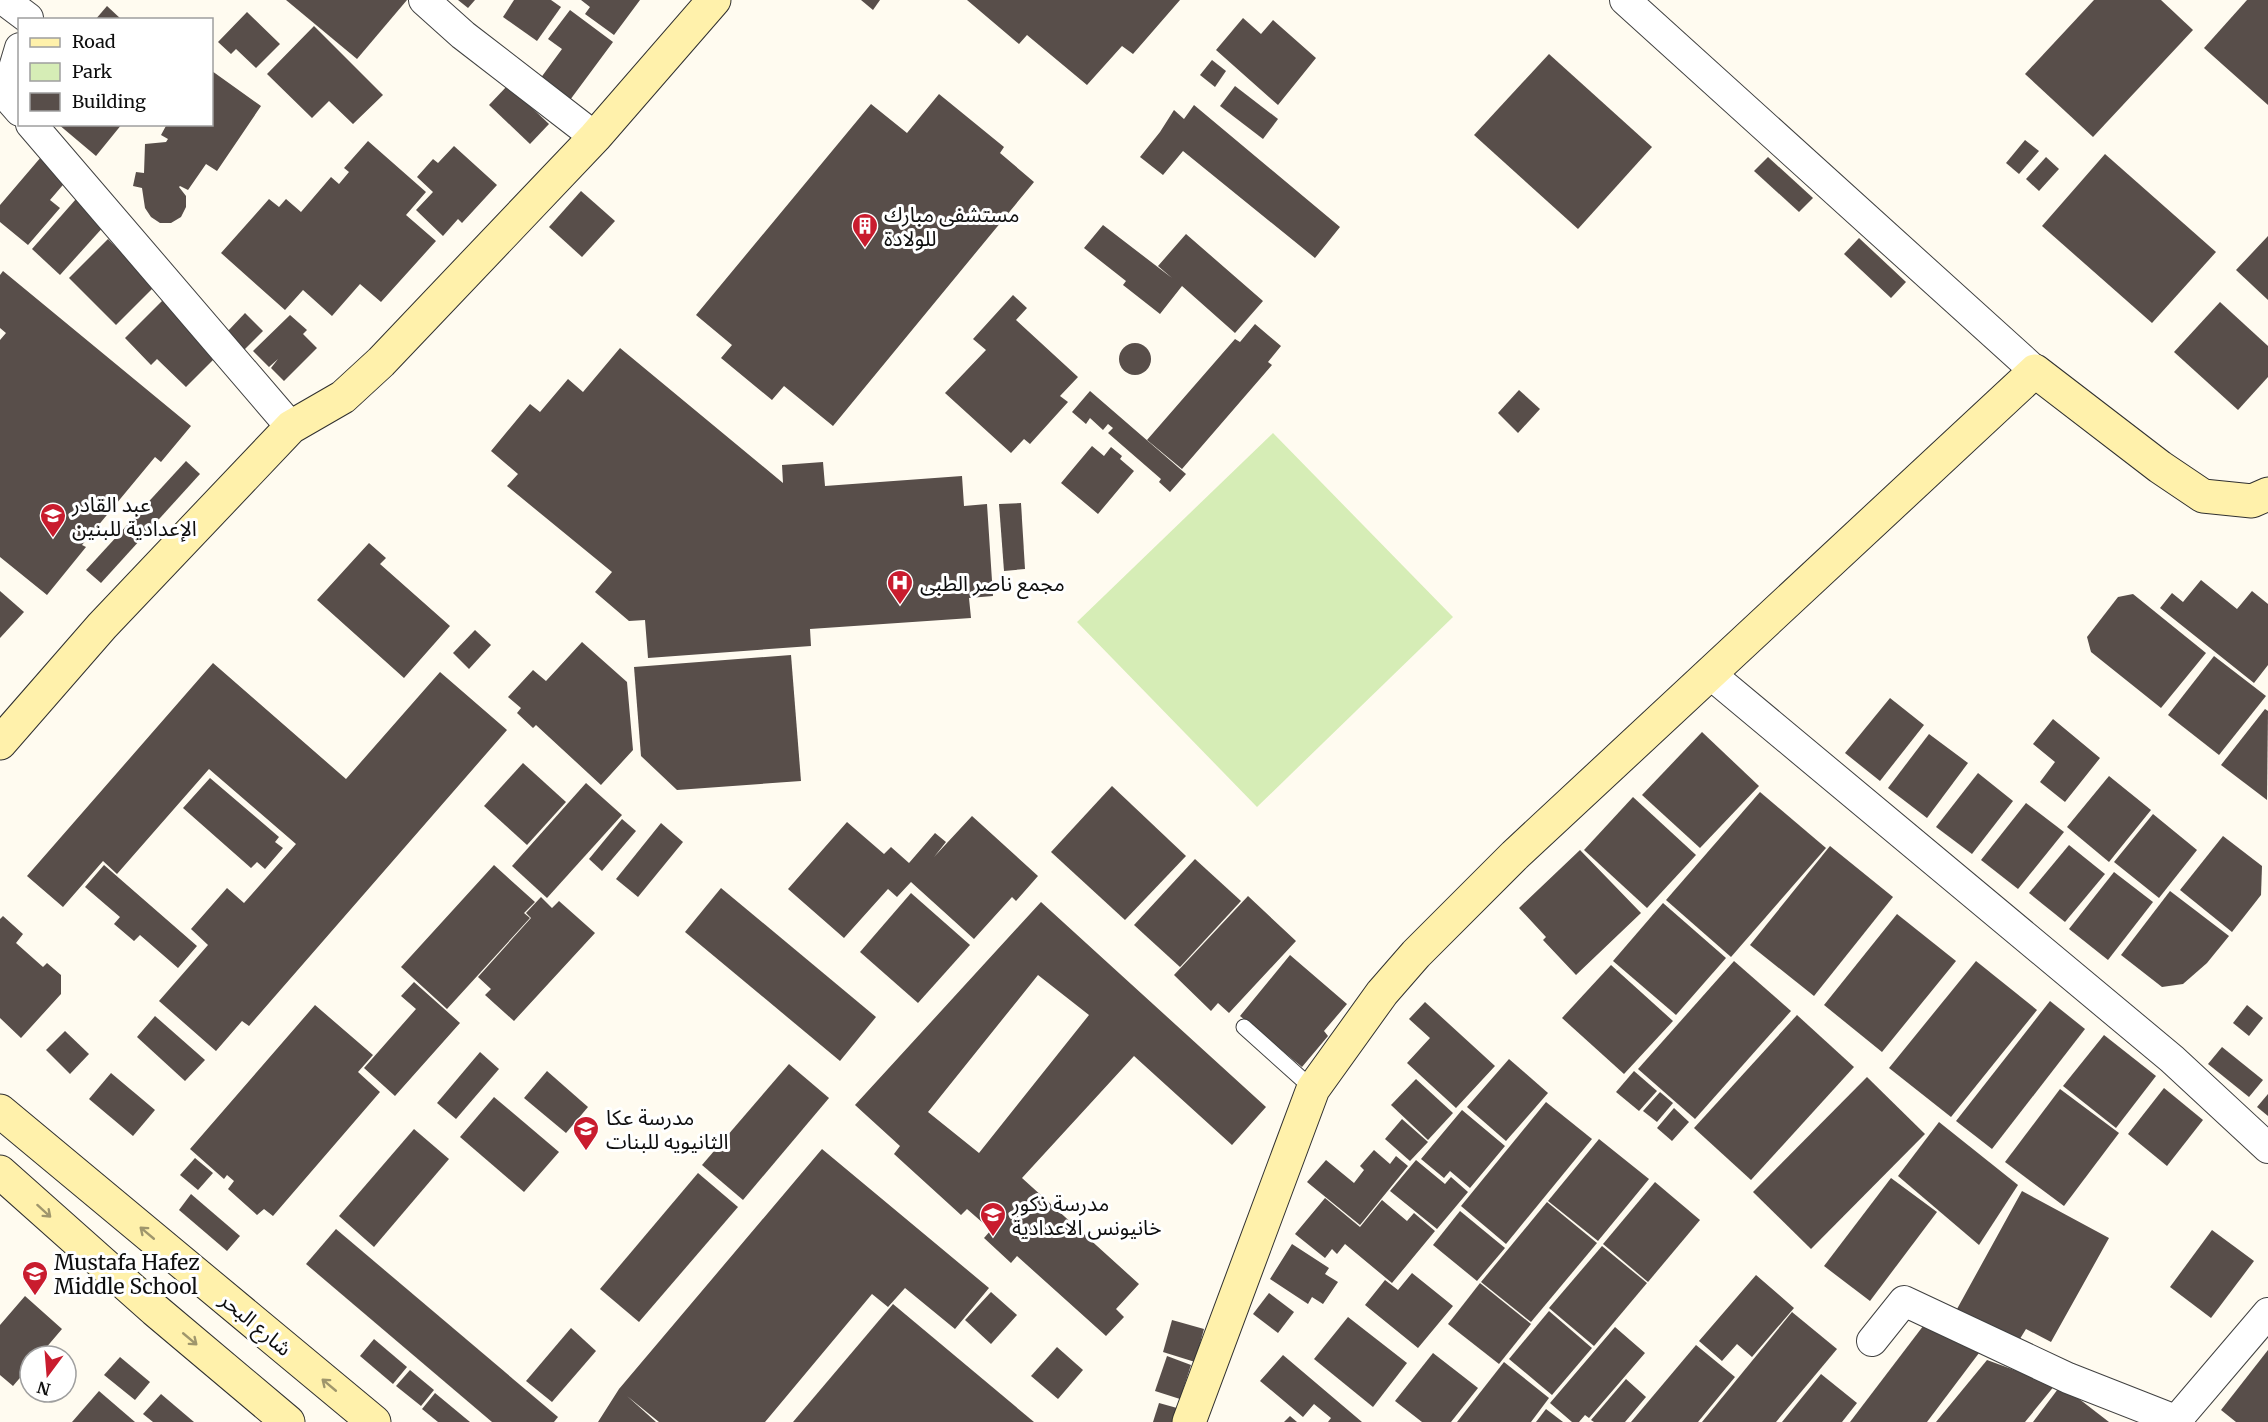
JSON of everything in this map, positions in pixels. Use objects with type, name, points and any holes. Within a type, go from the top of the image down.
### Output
[{"type":"street","points":[[4,0],[32,13]]},
{"type":"street","points":[[424,0],[464,35],[595,137]]},
{"type":"street","points":[[0,743],[102,626],[291,427],[343,397],[381,362],[595,137],[714,0]]},
{"type":"street","points":[[1625,0],[2035,371],[2160,467],[2204,496],[2252,501],[2268,494]]},
{"type":"street","points":[[18,55],[6,95],[18,109]]},
{"type":"street","points":[[33,126],[291,427]]},
{"type":"street","points":[[1189,1422],[1313,1089],[1382,993],[1416,954],[1515,855],[2035,371]]},
{"type":"street","points":[[1709,673],[2172,1059],[2268,1148]]},
{"type":"street","name":"شارع البحر","points":[[0,1111],[374,1422]]},
{"type":"street","points":[[2,1179],[288,1422]]},
{"type":"street","points":[[1872,1341],[1904,1301],[2068,1378],[2177,1421],[2268,1313]]},
{"type":"lane","points":[[1244,1027],[1313,1089]]},
{"type":"green space","points":[[1273,433],[1453,617],[1257,807],[1077,622]]},
{"type":"building","points":[[286,0],[407,0],[357,59]]},
{"type":"building","points":[[458,0],[475,0],[468,8]]},
{"type":"building","points":[[514,0],[551,0],[561,7],[537,41],[503,17]]},
{"type":"building","points":[[581,0],[640,0],[614,35],[585,14],[590,7]]},
{"type":"building","points":[[861,0],[880,0],[873,10]]},
{"type":"building","points":[[967,0],[1180,0],[1133,54],[1122,46],[1087,85],[1027,35],[1019,44]]},
{"type":"building","points":[[2094,0],[2161,0],[2193,30],[2093,137],[2025,74]]},
{"type":"building","points":[[2247,0],[2268,0],[2268,105],[2204,48]]},
{"type":"building","points":[[107,6],[120,18],[97,18]]},
{"type":"building","points":[[570,10],[613,42],[570,100],[540,79],[562,49],[548,39]]},
{"type":"building","points":[[247,12],[280,44],[256,68],[236,49],[231,54],[218,42]]},
{"type":"building","points":[[1243,18],[1261,34],[1273,20],[1316,58],[1278,105],[1216,50]]},
{"type":"building","points":[[314,26],[383,95],[353,124],[329,101],[312,118],[267,74]]},
{"type":"building","points":[[1549,54],[1652,147],[1578,229],[1474,135]]},
{"type":"building","points":[[1212,60],[1226,71],[1215,87],[1200,75]]},
{"type":"building","points":[[213,72],[261,106],[217,171],[206,164],[188,190],[179,187],[186,196],[186,207],[181,217],[171,223],[160,223],[151,217],[145,208],[142,188],[133,186],[136,172],[144,173],[145,144],[166,142],[168,139],[161,135],[166,126],[213,126]]},
{"type":"building","points":[[508,85],[549,124],[530,144],[489,105]]},
{"type":"building","points":[[1235,86],[1278,119],[1263,139],[1220,106]]},
{"type":"building","name":"مستشفى مبارك للولادة","points":[[939,94],[1004,147],[1000,153],[1034,182],[833,426],[784,386],[772,400],[721,358],[732,345],[696,315],[871,104],[907,133]]},
{"type":"building","points":[[1194,105],[1340,227],[1315,258],[1183,151],[1163,175],[1140,157],[1174,110],[1184,119]]},
{"type":"building","points":[[60,126],[120,126],[96,156]]},
{"type":"building","points":[[2025,140],[2039,151],[2019,174],[2006,163]]},
{"type":"building","points":[[368,141],[426,192],[406,215],[436,241],[381,302],[360,284],[332,316],[303,290],[285,310],[221,253],[269,199],[279,207],[286,199],[301,212],[331,177],[339,184],[349,172],[344,168]]},
{"type":"building","points":[[454,146],[497,185],[462,223],[458,219],[443,236],[416,210],[433,192],[417,177],[433,159],[438,163]]},
{"type":"building","points":[[2105,154],[2216,252],[2152,323],[2042,226]]},
{"type":"building","points":[[41,157],[68,179],[50,200],[60,208],[28,245],[0,222],[0,205]]},
{"type":"building","points":[[1768,157],[1813,198],[1799,212],[1754,171]]},
{"type":"building","points":[[2046,157],[2059,169],[2039,191],[2026,179]]},
{"type":"building","points":[[581,191],[615,221],[582,257],[549,227]]},
{"type":"building","points":[[76,199],[105,225],[60,275],[32,249]]},
{"type":"building","points":[[1103,225],[1172,278],[1158,266],[1186,234],[1263,301],[1235,333],[1182,286],[1160,314],[1123,285],[1126,281],[1084,248]]},
{"type":"building","points":[[2268,236],[2268,300],[2236,270]]},
{"type":"building","points":[[1859,238],[1906,282],[1891,298],[1844,254]]},
{"type":"building","points":[[108,239],[155,286],[116,325],[69,278]]},
{"type":"building","name":"عبد القادر الإعدادية للبنين","points":[[3,271],[191,426],[161,462],[155,457],[82,545],[86,547],[47,595],[0,557],[0,340],[6,333],[0,328],[0,275]]},
{"type":"building","points":[[1013,295],[1027,308],[1016,320],[1078,377],[1060,396],[1068,402],[1030,444],[1024,439],[1011,453],[945,393],[986,350],[973,339]]},
{"type":"building","points":[[166,297],[218,355],[186,387],[157,359],[151,365],[125,338]]},
{"type":"building","points":[[2220,302],[2268,346],[2268,377],[2238,410],[2174,352]]},
{"type":"building","points":[[245,313],[263,331],[244,350],[227,332]]},
{"type":"building","points":[[290,315],[307,330],[303,334],[317,348],[284,381],[271,368],[278,359],[269,367],[253,351]]},
{"type":"building","points":[[1255,324],[1281,346],[1268,362],[1272,365],[1182,469],[1147,440],[1235,339],[1240,342]]},
{"type":"building","points":[[1135,343],[1146,348],[1151,359],[1146,370],[1135,375],[1124,370],[1119,359],[1124,348]]},
{"type":"building","points":[[620,348],[783,483],[782,465],[823,462],[825,486],[962,476],[964,506],[987,504],[993,596],[969,598],[971,618],[810,629],[811,646],[648,658],[645,620],[629,621],[595,592],[612,572],[507,486],[518,474],[491,451],[530,404],[540,412],[568,379],[583,392]]},
{"type":"building","points":[[1519,390],[1540,409],[1518,433],[1498,413]]},
{"type":"building","points":[[1090,391],[1186,474],[1170,492],[1159,482],[1161,479],[1108,433],[1113,428],[1108,424],[1103,430],[1090,418],[1086,424],[1072,412]]},
{"type":"building","points":[[1092,446],[1104,456],[1111,447],[1122,456],[1120,459],[1134,471],[1098,514],[1061,483]]},
{"type":"building","points":[[186,461],[200,474],[101,583],[86,570]]},
{"type":"building","points":[[1021,503],[1025,569],[1004,571],[999,504]]},
{"type":"building","points":[[369,543],[386,558],[380,564],[450,626],[404,678],[317,600]]},
{"type":"building","points":[[2201,580],[2237,609],[2252,591],[2268,604],[2268,665],[2254,683],[2160,608],[2172,593],[2183,602]]},
{"type":"building","points":[[0,591],[24,612],[0,638]]},
{"type":"building","points":[[2133,594],[2206,653],[2161,708],[2091,652],[2087,637],[2118,597]]},
{"type":"building","points":[[475,630],[491,645],[469,669],[453,653]]},
{"type":"building","points":[[582,642],[627,682],[633,750],[601,785],[536,725],[533,728],[517,713],[521,708],[508,697],[533,670],[546,681]]},
{"type":"building","points":[[791,655],[801,781],[677,790],[641,756],[634,667]]},
{"type":"building","points":[[2214,656],[2266,696],[2219,755],[2168,715]]},
{"type":"building","points":[[213,663],[346,779],[440,672],[507,730],[249,1026],[242,1021],[216,1051],[159,1001],[208,945],[191,929],[227,888],[244,903],[296,844],[209,769],[117,874],[103,861],[63,907],[27,876]]},
{"type":"building","points":[[1890,698],[1924,725],[1880,781],[1845,753]]},
{"type":"building","points":[[2265,709],[2268,711],[2267,800],[2221,765]]},
{"type":"building","points":[[2053,719],[2100,758],[2065,802],[2040,782],[2055,762],[2033,744]]},
{"type":"building","points":[[1702,732],[1759,786],[1700,848],[1642,795]]},
{"type":"building","points":[[1929,734],[1968,763],[1927,818],[1888,788]]},
{"type":"building","points":[[523,763],[566,802],[527,845],[484,806]]},
{"type":"building","points":[[1978,773],[2013,801],[1972,854],[1936,827]]},
{"type":"building","points":[[2109,776],[2151,810],[2109,862],[2067,827]]},
{"type":"building","points":[[210,778],[279,837],[275,842],[283,848],[265,869],[257,862],[251,868],[183,808]]},
{"type":"building","points":[[586,783],[622,815],[547,898],[512,866]]},
{"type":"building","points":[[1112,786],[1186,856],[1125,920],[1051,852]]},
{"type":"building","points":[[1760,792],[1826,848],[1731,957],[1666,900]]},
{"type":"building","points":[[1633,797],[1696,855],[1647,908],[1584,850]]},
{"type":"building","points":[[2026,803],[2064,832],[2018,889],[1981,860]]},
{"type":"building","points":[[2153,814],[2197,850],[2159,898],[2114,862]]},
{"type":"building","points":[[972,816],[1038,876],[1016,901],[1012,897],[974,939],[911,882],[897,897],[888,889],[844,938],[788,889],[847,822],[884,854],[891,847],[909,863],[935,833],[946,842],[934,857]]},
{"type":"building","points":[[622,819],[636,831],[602,871],[589,859]]},
{"type":"building","points":[[661,823],[683,842],[638,897],[616,879]]},
{"type":"building","points":[[2223,836],[2262,866],[2261,895],[2232,932],[2180,890]]},
{"type":"building","points":[[2069,845],[2105,874],[2065,922],[2029,893]]},
{"type":"building","points":[[1830,846],[1893,897],[1814,996],[1750,945]]},
{"type":"building","points":[[1580,850],[1641,913],[1576,975],[1543,940],[1546,937],[1519,908]]},
{"type":"building","points":[[1195,859],[1241,901],[1180,967],[1134,925]]},
{"type":"building","points":[[104,865],[197,946],[178,968],[140,935],[134,941],[114,924],[120,917],[85,887]]},
{"type":"building","points":[[494,865],[535,902],[524,913],[530,918],[447,1009],[401,967]]},
{"type":"building","points":[[2114,872],[2153,902],[2108,960],[2069,929]]},
{"type":"building","points":[[721,888],[876,1017],[840,1061],[685,932]]},
{"type":"building","points":[[2170,891],[2229,936],[2207,963],[2183,984],[2162,987],[2121,955]]},
{"type":"building","points":[[911,893],[970,945],[918,1003],[860,952]]},
{"type":"building","points":[[1248,896],[1296,941],[1229,1013],[1218,1003],[1211,1011],[1174,975]]},
{"type":"building","points":[[541,897],[552,908],[559,901],[595,933],[514,1021],[485,995],[491,989],[478,977],[531,918],[526,913]]},
{"type":"building","points":[[1041,902],[1266,1107],[1232,1145],[1134,1056],[1022,1178],[1139,1284],[1116,1309],[1124,1317],[1106,1336],[1017,1256],[1011,1263],[984,1238],[991,1230],[967,1209],[961,1215],[894,1154],[900,1146],[855,1105]],"holes":[[[1038,975],[1089,1015],[979,1153],[928,1112]]]},
{"type":"building","points":[[1663,903],[1726,958],[1676,1015],[1613,961]]},
{"type":"building","points":[[1897,914],[1956,961],[1882,1052],[1824,1005]]},
{"type":"building","points":[[3,916],[23,934],[16,943],[43,967],[47,963],[61,975],[61,994],[21,1038],[0,1018],[0,919]]},
{"type":"building","points":[[1290,955],[1347,1004],[1324,1031],[1328,1036],[1302,1067],[1240,1016]]},
{"type":"building","points":[[1734,961],[1791,1011],[1695,1119],[1638,1069]]},
{"type":"building","points":[[1976,961],[2037,1010],[1951,1117],[1889,1068]]},
{"type":"building","points":[[1611,965],[1673,1021],[1624,1074],[1562,1018]]},
{"type":"building","points":[[414,982],[460,1023],[395,1096],[364,1068],[416,1009],[401,996]]},
{"type":"building","points":[[2050,1001],[2085,1029],[1992,1149],[1956,1121]]},
{"type":"building","points":[[1425,1002],[1495,1066],[1456,1108],[1407,1063],[1430,1038],[1409,1019]]},
{"type":"building","points":[[315,1005],[373,1055],[358,1072],[380,1092],[273,1216],[264,1209],[257,1215],[228,1189],[234,1181],[227,1175],[224,1179],[190,1149]]},
{"type":"building","points":[[2247,1005],[2263,1018],[2249,1036],[2233,1023]]},
{"type":"building","points":[[1797,1015],[1854,1067],[1751,1180],[1694,1128]]},
{"type":"building","points":[[155,1016],[205,1060],[185,1081],[137,1037]]},
{"type":"building","points":[[65,1031],[89,1054],[70,1074],[46,1050]]},
{"type":"building","points":[[2104,1035],[2156,1076],[2116,1128],[2063,1086]]},
{"type":"building","points":[[2222,1047],[2263,1080],[2249,1097],[2208,1064]]},
{"type":"building","points":[[480,1052],[499,1069],[456,1119],[437,1103]]},
{"type":"building","points":[[1509,1059],[1548,1093],[1506,1141],[1467,1107]]},
{"type":"building","points":[[789,1064],[829,1098],[743,1200],[702,1165]]},
{"type":"building","points":[[547,1071],[588,1107],[566,1133],[524,1098]]},
{"type":"building","points":[[1634,1071],[1657,1091],[1639,1111],[1616,1092]]},
{"type":"building","points":[[111,1073],[155,1110],[133,1136],[89,1099]]},
{"type":"building","points":[[1867,1077],[1925,1134],[1811,1249],[1753,1192]]},
{"type":"building","points":[[1416,1079],[1453,1113],[1428,1140],[1391,1105]]},
{"type":"building","points":[[2164,1088],[2203,1120],[2167,1166],[2128,1134]]},
{"type":"building","points":[[2060,1089],[2119,1133],[2064,1206],[2005,1162]]},
{"type":"building","points":[[1660,1092],[1673,1103],[1657,1122],[1643,1111]]},
{"type":"building","points":[[2268,1094],[2268,1116],[2257,1107]]},
{"type":"building","points":[[494,1097],[559,1152],[524,1192],[460,1137]]},
{"type":"building","points":[[1546,1102],[1592,1139],[1506,1244],[1461,1206]]},
{"type":"building","points":[[1674,1108],[1689,1122],[1672,1141],[1657,1128]]},
{"type":"building","points":[[1462,1110],[1505,1146],[1470,1188],[1450,1171],[1444,1178],[1421,1159]]},
{"type":"building","points":[[1402,1119],[1428,1142],[1410,1161],[1385,1139]]},
{"type":"building","points":[[1939,1122],[2018,1185],[1979,1245],[1898,1176]]},
{"type":"building","points":[[414,1129],[449,1159],[374,1247],[339,1216]]},
{"type":"building","points":[[1599,1139],[1649,1179],[1598,1241],[1548,1201]]},
{"type":"building","points":[[822,1149],[989,1288],[955,1329],[905,1288],[888,1307],[872,1294],[765,1422],[659,1422],[627,1396],[656,1422],[598,1422],[619,1389]]},
{"type":"building","points":[[1374,1150],[1390,1164],[1396,1156],[1408,1166],[1360,1225],[1307,1182],[1326,1160],[1354,1183],[1364,1170],[1360,1166]]},
{"type":"building","points":[[195,1158],[213,1173],[198,1190],[180,1175]]},
{"type":"building","points":[[1416,1160],[1445,1184],[1451,1177],[1468,1192],[1437,1229],[1390,1191]]},
{"type":"building","points":[[698,1173],[738,1207],[639,1322],[600,1289]]},
{"type":"building","points":[[1891,1178],[1937,1212],[1870,1301],[1824,1266]]},
{"type":"building","points":[[1655,1182],[1700,1220],[1648,1282],[1603,1244]]},
{"type":"building","points":[[2022,1191],[2109,1238],[2051,1342],[2026,1329],[2018,1342],[1957,1309]]},
{"type":"building","points":[[191,1194],[240,1236],[227,1251],[179,1210]]},
{"type":"building","points":[[1325,1198],[1360,1227],[1382,1200],[1407,1221],[1414,1213],[1435,1231],[1392,1283],[1345,1244],[1337,1254],[1332,1249],[1325,1258],[1295,1234]]},
{"type":"building","points":[[1547,1202],[1597,1243],[1531,1322],[1481,1282]]},
{"type":"building","points":[[1460,1211],[1505,1248],[1477,1281],[1433,1245]]},
{"type":"building","points":[[336,1229],[558,1417],[554,1422],[492,1422],[306,1264]]},
{"type":"building","points":[[2212,1230],[2254,1261],[2211,1318],[2170,1287]]},
{"type":"building","points":[[1292,1244],[1329,1268],[1325,1274],[1338,1282],[1323,1304],[1312,1297],[1308,1304],[1270,1279]]},
{"type":"building","points":[[1602,1246],[1647,1283],[1594,1346],[1549,1308]]},
{"type":"building","points":[[1412,1273],[1453,1306],[1418,1348],[1365,1305],[1385,1280],[1398,1290]]},
{"type":"building","points":[[1756,1275],[1794,1308],[1752,1357],[1737,1344],[1722,1361],[1699,1341]]},
{"type":"building","points":[[1480,1283],[1531,1324],[1499,1364],[1448,1324]]},
{"type":"building","points":[[991,1292],[1017,1315],[991,1344],[965,1320]]},
{"type":"building","points":[[1269,1293],[1294,1312],[1278,1333],[1253,1314]]},
{"type":"building","points":[[25,1296],[62,1329],[49,1344],[18,1344],[18,1380],[13,1386],[0,1375],[0,1325]]},
{"type":"building","points":[[893,1304],[1034,1422],[793,1422]]},
{"type":"building","points":[[1549,1311],[1592,1348],[1552,1395],[1509,1359]]},
{"type":"building","points":[[1792,1312],[1837,1349],[1776,1422],[1702,1422]]},
{"type":"building","points":[[1348,1317],[1407,1363],[1373,1407],[1314,1359]]},
{"type":"building","points":[[1930,1317],[1979,1353],[1927,1422],[1850,1422]]},
{"type":"building","points":[[1172,1320],[1204,1329],[1195,1362],[1163,1352]]},
{"type":"building","points":[[1615,1327],[1645,1353],[1589,1418],[1585,1415],[1579,1422],[1572,1422],[1550,1403]]},
{"type":"building","points":[[571,1328],[596,1351],[552,1402],[526,1381]]},
{"type":"building","points":[[374,1339],[407,1367],[393,1384],[360,1356]]},
{"type":"building","points":[[1696,1345],[1735,1377],[1698,1422],[1631,1422]]},
{"type":"building","points":[[1057,1347],[1083,1370],[1058,1399],[1031,1376]]},
{"type":"building","points":[[2268,1350],[2268,1422],[2236,1422],[2221,1410]]},
{"type":"building","points":[[1433,1353],[1478,1388],[1451,1422],[1422,1422],[1395,1401]]},
{"type":"building","points":[[1283,1355],[1362,1422],[1328,1422],[1331,1418],[1314,1404],[1303,1417],[1260,1381]]},
{"type":"building","points":[[1167,1356],[1191,1365],[1180,1399],[1155,1391]]},
{"type":"building","points":[[120,1357],[150,1382],[135,1400],[104,1375]]},
{"type":"building","points":[[1987,1360],[2055,1385],[2025,1422],[1936,1422]]},
{"type":"building","points":[[1504,1362],[1549,1398],[1531,1422],[1457,1422]]},
{"type":"building","points":[[410,1370],[434,1390],[421,1406],[396,1386]]},
{"type":"building","points":[[1821,1374],[1857,1403],[1842,1422],[1782,1422]]},
{"type":"building","points":[[1626,1379],[1646,1397],[1625,1422],[1594,1422],[1591,1420]]},
{"type":"building","points":[[2061,1385],[2109,1422],[2033,1422]]},
{"type":"building","points":[[99,1391],[135,1422],[72,1422]]},
{"type":"building","points":[[435,1393],[470,1422],[438,1422],[422,1409]]},
{"type":"building","points":[[161,1394],[194,1422],[153,1422],[143,1414]]},
{"type":"building","points":[[1159,1403],[1177,1408],[1172,1422],[1153,1422]]},
{"type":"building","points":[[1546,1409],[1563,1422],[1536,1422]]},
{"type":"building","points":[[1290,1416],[1297,1422],[1284,1422]]},
{"type":"place","name":"مستشفى مبارك للولادة","points":[[865,249]]},
{"type":"place","name":"عبد القادر الإعدادية للبنين","points":[[53,539]]},
{"type":"place","name":"مجمع ناصر الطبى","points":[[900,606]]},
{"type":"place","name":"مدرسة عكا الثانيويه للبنات","points":[[586,1152]]},
{"type":"place","name":"مدرسة ذكور خانيونس الاعدادية","points":[[993,1238]]},
{"type":"place","name":"Mustafa Hafez Middle School","points":[[35,1297]]}]
